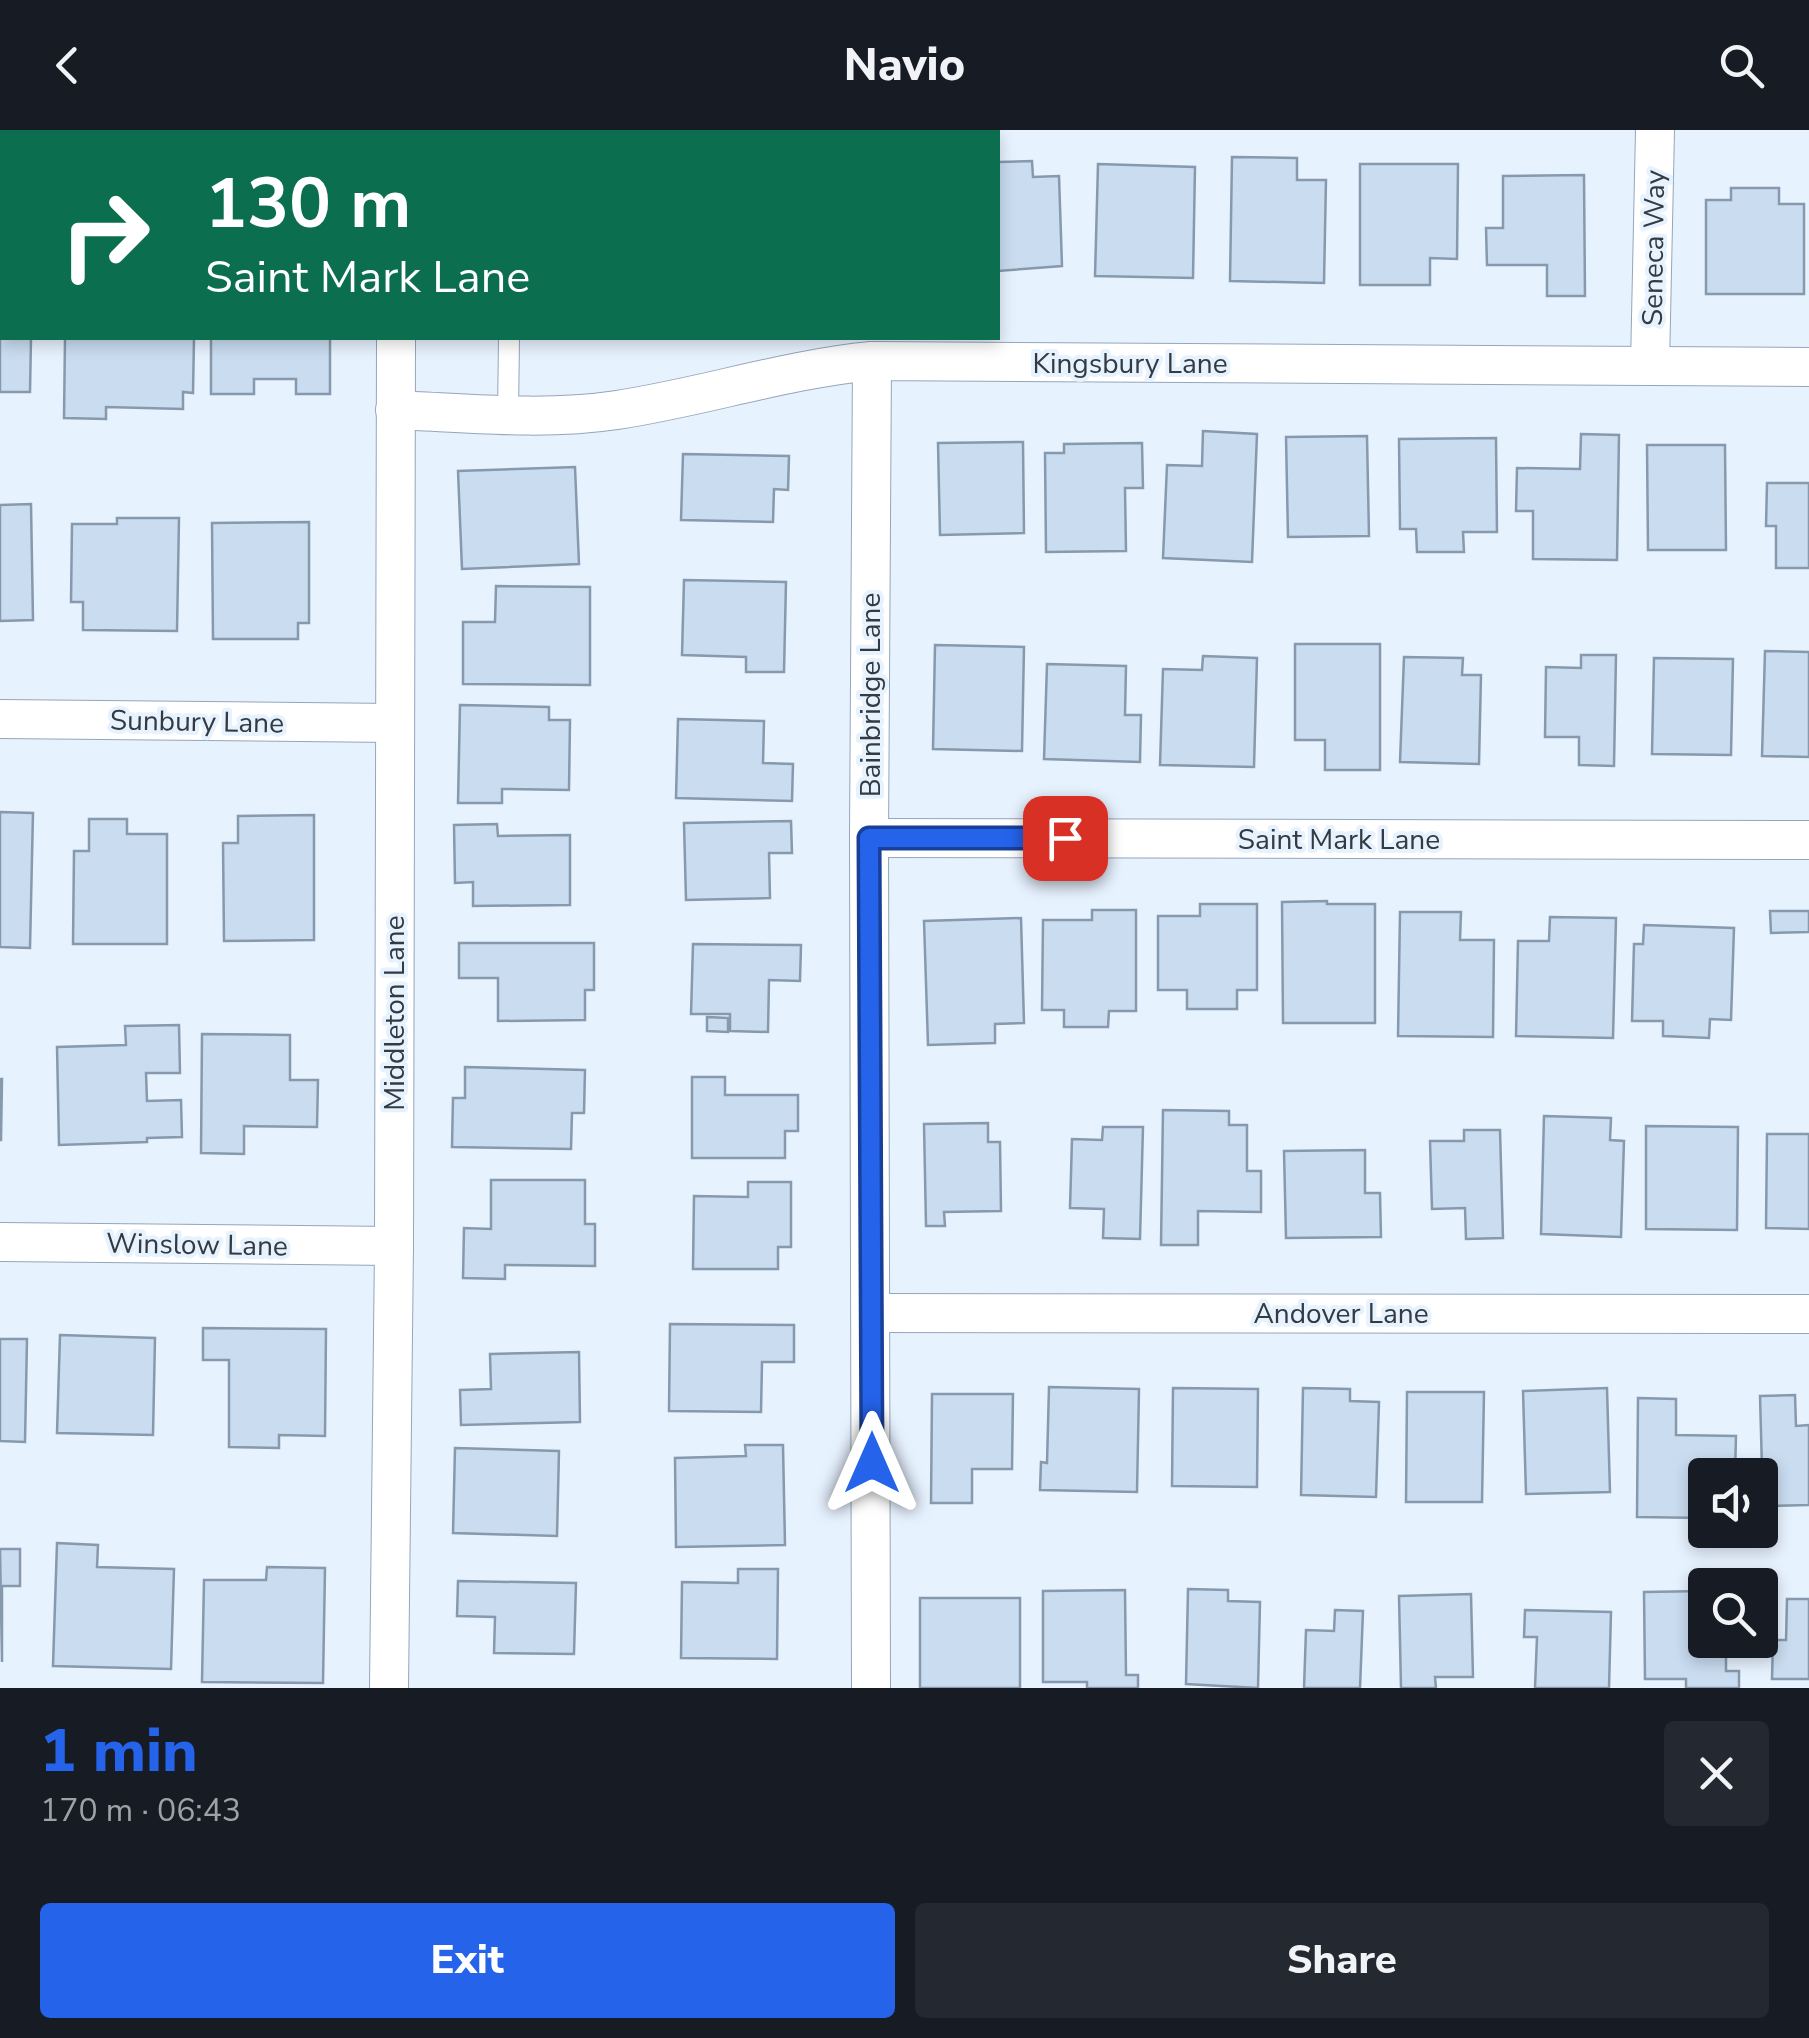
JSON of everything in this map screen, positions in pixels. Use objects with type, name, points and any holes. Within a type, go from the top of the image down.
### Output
[{"type":"street","name":"Seneca Way","points":[[1650,366],[1655,130]]},
{"type":"street","name":"Middleton Lane","points":[[389,1688],[396,340]]},
{"type":"street","name":"Kingsbury Lane","points":[[395,410],[508,414],[614,411],[804,370],[872,361],[1809,366]]},
{"type":"street","name":"Bainbridge Lane","points":[[871,1688],[872,361]]},
{"type":"street","name":"Sunbury Lane","points":[[0,719],[394,723]]},
{"type":"street","name":"Saint Mark Lane","points":[[869,838],[1809,840]]},
{"type":"street","name":"Winslow Lane","points":[[0,1242],[394,1246]]},
{"type":"street","name":"Andover Lane","points":[[872,1313],[1809,1314]]},
{"type":"lane","points":[[508,414],[509,340]]},
{"type":"building","points":[[1232,157],[1297,158],[1297,180],[1326,180],[1324,283],[1230,281]]},
{"type":"building","points":[[1032,161],[1033,177],[1059,176],[1062,266],[1000,271],[1000,162]]},
{"type":"building","points":[[1098,164],[1195,167],[1193,278],[1095,276]]},
{"type":"building","points":[[1360,164],[1458,164],[1457,259],[1430,258],[1430,285],[1360,285]]},
{"type":"building","points":[[1584,175],[1585,296],[1547,296],[1547,265],[1487,265],[1486,228],[1503,228],[1503,176]]},
{"type":"building","points":[[1731,188],[1779,188],[1779,204],[1804,204],[1804,294],[1706,294],[1706,200],[1731,200]]},
{"type":"building","points":[[0,340],[31,340],[30,392],[0,392]]},
{"type":"building","points":[[65,340],[194,340],[193,393],[183,392],[183,409],[106,407],[106,419],[64,418]]},
{"type":"building","points":[[211,340],[330,340],[330,394],[296,394],[296,379],[254,379],[254,394],[211,394]]},
{"type":"building","points":[[1203,431],[1257,434],[1252,562],[1163,558],[1167,465],[1202,466]]},
{"type":"building","points":[[1581,434],[1619,435],[1617,560],[1533,559],[1533,511],[1516,511],[1517,468],[1580,469]]},
{"type":"building","points":[[1367,436],[1369,536],[1288,537],[1286,437]]},
{"type":"building","points":[[1496,438],[1497,532],[1463,532],[1464,552],[1417,552],[1416,529],[1400,529],[1399,439]]},
{"type":"building","points":[[1023,442],[1024,533],[940,535],[938,443]]},
{"type":"building","points":[[1142,443],[1143,488],[1125,488],[1126,551],[1046,552],[1045,453],[1064,453],[1064,444]]},
{"type":"building","points":[[1647,445],[1725,445],[1726,550],[1648,550]]},
{"type":"building","points":[[683,454],[789,456],[788,490],[774,489],[773,522],[681,520]]},
{"type":"building","points":[[575,467],[579,564],[462,569],[458,471]]},
{"type":"building","points":[[1767,483],[1809,483],[1809,568],[1776,568],[1776,526],[1766,526]]},
{"type":"building","points":[[31,504],[33,620],[0,621],[0,505]]},
{"type":"building","points":[[117,518],[179,518],[177,631],[83,630],[83,602],[71,602],[72,524],[117,524]]},
{"type":"building","points":[[309,522],[309,623],[298,623],[298,639],[213,639],[212,523]]},
{"type":"building","points":[[684,580],[786,582],[784,672],[746,672],[746,657],[682,655]]},
{"type":"building","points":[[496,586],[590,587],[590,685],[463,684],[463,622],[495,622]]},
{"type":"building","points":[[1295,644],[1380,644],[1380,770],[1325,770],[1325,740],[1295,740]]},
{"type":"building","points":[[935,645],[1024,647],[1022,751],[933,749]]},
{"type":"building","points":[[1765,651],[1809,652],[1809,757],[1762,756]]},
{"type":"building","points":[[1581,655],[1616,655],[1614,766],[1579,765],[1579,737],[1545,737],[1546,667],[1581,668]]},
{"type":"building","points":[[1203,656],[1257,658],[1254,767],[1160,765],[1163,669],[1202,670]]},
{"type":"building","points":[[1404,657],[1463,658],[1462,675],[1481,675],[1479,764],[1400,762]]},
{"type":"building","points":[[1654,658],[1733,659],[1731,755],[1652,754]]},
{"type":"building","points":[[1047,664],[1126,666],[1125,715],[1141,715],[1140,762],[1044,759]]},
{"type":"building","points":[[460,705],[549,707],[549,720],[570,720],[569,790],[502,789],[502,803],[458,803]]},
{"type":"building","points":[[678,719],[764,721],[763,763],[793,764],[792,801],[676,798]]},
{"type":"building","points":[[0,812],[33,813],[30,948],[0,947]]},
{"type":"building","points":[[314,815],[314,940],[224,941],[223,843],[238,843],[238,816]]},
{"type":"building","points":[[89,819],[127,819],[127,834],[167,834],[167,944],[73,944],[74,851],[89,851]]},
{"type":"building","points":[[791,821],[792,853],[769,853],[770,898],[686,900],[684,823]]},
{"type":"building","points":[[497,824],[498,836],[570,835],[570,905],[473,906],[473,882],[455,883],[454,825]]},
{"type":"building","points":[[1282,902],[1375,904],[1375,1023],[1283,1023]]},
{"type":"building","points":[[1200,904],[1257,904],[1257,990],[1237,990],[1237,1009],[1187,1009],[1187,990],[1158,990],[1158,916],[1200,916]]},
{"type":"building","points":[[1092,910],[1136,910],[1136,1011],[1109,1011],[1108,1027],[1064,1027],[1064,1010],[1042,1010],[1043,920],[1092,920]]},
{"type":"building","points":[[1770,911],[1809,911],[1809,932],[1771,933]]},
{"type":"building","points":[[1400,912],[1461,912],[1460,940],[1494,940],[1493,1037],[1398,1036]]},
{"type":"building","points":[[1550,917],[1616,918],[1613,1038],[1516,1036],[1518,941],[1549,941]]},
{"type":"building","points":[[1021,918],[1024,1023],[995,1024],[995,1043],[928,1045],[924,921]]},
{"type":"building","points":[[1644,925],[1734,928],[1731,1020],[1710,1019],[1709,1038],[1663,1036],[1663,1021],[1632,1021],[1634,944],[1643,944]]},
{"type":"building","points":[[459,943],[594,943],[594,990],[585,990],[585,1020],[498,1021],[498,978],[459,978]]},
{"type":"building","points":[[693,944],[801,945],[800,981],[769,980],[768,1032],[730,1031],[730,1014],[691,1014]]},
{"type":"building","points":[[707,1017],[728,1018],[728,1032],[707,1031]]},
{"type":"building","points":[[179,1025],[180,1073],[146,1073],[147,1101],[181,1100],[182,1137],[59,1145],[57,1047],[126,1045],[125,1026]]},
{"type":"building","points":[[202,1034],[290,1035],[290,1080],[318,1080],[317,1127],[244,1126],[244,1154],[201,1153]]},
{"type":"building","points":[[465,1067],[585,1070],[584,1113],[572,1113],[571,1149],[452,1147],[453,1098],[465,1098]]},
{"type":"building","points":[[692,1077],[725,1077],[725,1095],[798,1095],[798,1131],[785,1131],[785,1158],[692,1158]]},
{"type":"building","points":[[2,1079],[1,1140],[0,1140]]},
{"type":"building","points":[[1163,1110],[1229,1111],[1229,1125],[1247,1125],[1247,1171],[1261,1171],[1261,1212],[1198,1211],[1198,1245],[1161,1245]]},
{"type":"building","points":[[1544,1116],[1611,1118],[1610,1140],[1624,1141],[1621,1237],[1541,1234]]},
{"type":"building","points":[[988,1123],[988,1142],[1000,1142],[1001,1211],[944,1212],[945,1226],[926,1226],[924,1124]]},
{"type":"building","points":[[1646,1126],[1738,1127],[1737,1230],[1646,1229]]},
{"type":"building","points":[[1103,1127],[1143,1127],[1140,1239],[1103,1238],[1104,1209],[1070,1208],[1072,1139],[1102,1140]]},
{"type":"building","points":[[1464,1130],[1500,1130],[1503,1238],[1466,1239],[1465,1208],[1432,1209],[1430,1141],[1464,1141]]},
{"type":"building","points":[[1767,1134],[1809,1134],[1809,1229],[1766,1228]]},
{"type":"building","points":[[1365,1150],[1365,1193],[1380,1193],[1381,1237],[1286,1238],[1284,1151]]},
{"type":"building","points":[[491,1180],[585,1180],[585,1224],[595,1224],[595,1266],[505,1265],[505,1279],[463,1278],[464,1228],[491,1229]]},
{"type":"building","points":[[748,1182],[791,1182],[791,1247],[778,1247],[778,1269],[693,1269],[694,1196],[748,1197]]},
{"type":"building","points":[[670,1324],[794,1325],[794,1362],[762,1362],[761,1412],[669,1411]]},
{"type":"building","points":[[203,1328],[326,1329],[325,1436],[279,1435],[279,1448],[229,1447],[229,1360],[203,1360]]},
{"type":"building","points":[[60,1335],[155,1338],[153,1435],[57,1433]]},
{"type":"building","points":[[0,1339],[27,1339],[25,1442],[0,1441]]},
{"type":"building","points":[[579,1352],[580,1422],[461,1425],[460,1390],[491,1389],[490,1354]]},
{"type":"building","points":[[1049,1387],[1139,1389],[1137,1492],[1040,1490],[1041,1462],[1047,1463]]},
{"type":"building","points":[[1173,1388],[1258,1389],[1257,1487],[1172,1486]]},
{"type":"building","points":[[1303,1388],[1350,1389],[1350,1401],[1379,1402],[1376,1497],[1301,1495]]},
{"type":"building","points":[[1607,1388],[1610,1492],[1526,1494],[1523,1391]]},
{"type":"building","points":[[1407,1392],[1484,1392],[1482,1502],[1406,1502]]},
{"type":"building","points":[[932,1394],[1013,1394],[1012,1469],[972,1469],[972,1503],[931,1503]]},
{"type":"building","points":[[1795,1395],[1796,1426],[1809,1425],[1809,1505],[1778,1506],[1778,1458],[1762,1458],[1760,1396]]},
{"type":"building","points":[[1638,1398],[1676,1399],[1676,1435],[1736,1436],[1735,1458],[1688,1458],[1688,1518],[1637,1517]]},
{"type":"building","points":[[745,1445],[783,1445],[785,1545],[676,1547],[675,1458],[746,1456]]},
{"type":"building","points":[[455,1448],[559,1451],[557,1536],[453,1533]]},
{"type":"building","points":[[57,1543],[98,1545],[97,1567],[174,1569],[171,1669],[53,1666]]},
{"type":"building","points":[[0,1549],[20,1549],[20,1586],[2,1586],[2,1662]]},
{"type":"building","points":[[267,1567],[325,1568],[323,1683],[202,1682],[204,1580],[266,1580]]},
{"type":"building","points":[[738,1569],[778,1569],[777,1659],[681,1658],[682,1582],[738,1583]]},
{"type":"building","points":[[458,1581],[576,1583],[574,1654],[494,1653],[495,1617],[457,1616]]},
{"type":"building","points":[[1188,1589],[1228,1590],[1228,1601],[1260,1602],[1258,1688],[1186,1684]]},
{"type":"building","points":[[1125,1590],[1126,1675],[1138,1675],[1138,1688],[1087,1688],[1087,1682],[1043,1682],[1043,1591]]},
{"type":"building","points":[[1688,1591],[1688,1658],[1726,1658],[1726,1671],[1739,1671],[1739,1688],[1686,1688],[1686,1679],[1645,1679],[1644,1592]]},
{"type":"building","points":[[1471,1594],[1473,1677],[1435,1677],[1436,1688],[1401,1688],[1399,1596]]},
{"type":"building","points":[[920,1598],[1020,1598],[1020,1688],[920,1688]]},
{"type":"building","points":[[1787,1599],[1809,1599],[1809,1679],[1772,1679],[1778,1640],[1786,1640]]},
{"type":"building","points":[[1335,1610],[1363,1611],[1360,1688],[1304,1688],[1306,1630],[1334,1631]]},
{"type":"building","points":[[1525,1610],[1611,1612],[1609,1688],[1535,1688],[1537,1637],[1524,1637]]},
{"type":"route","points":[[872,1463],[869,838],[1065,838]]}]
